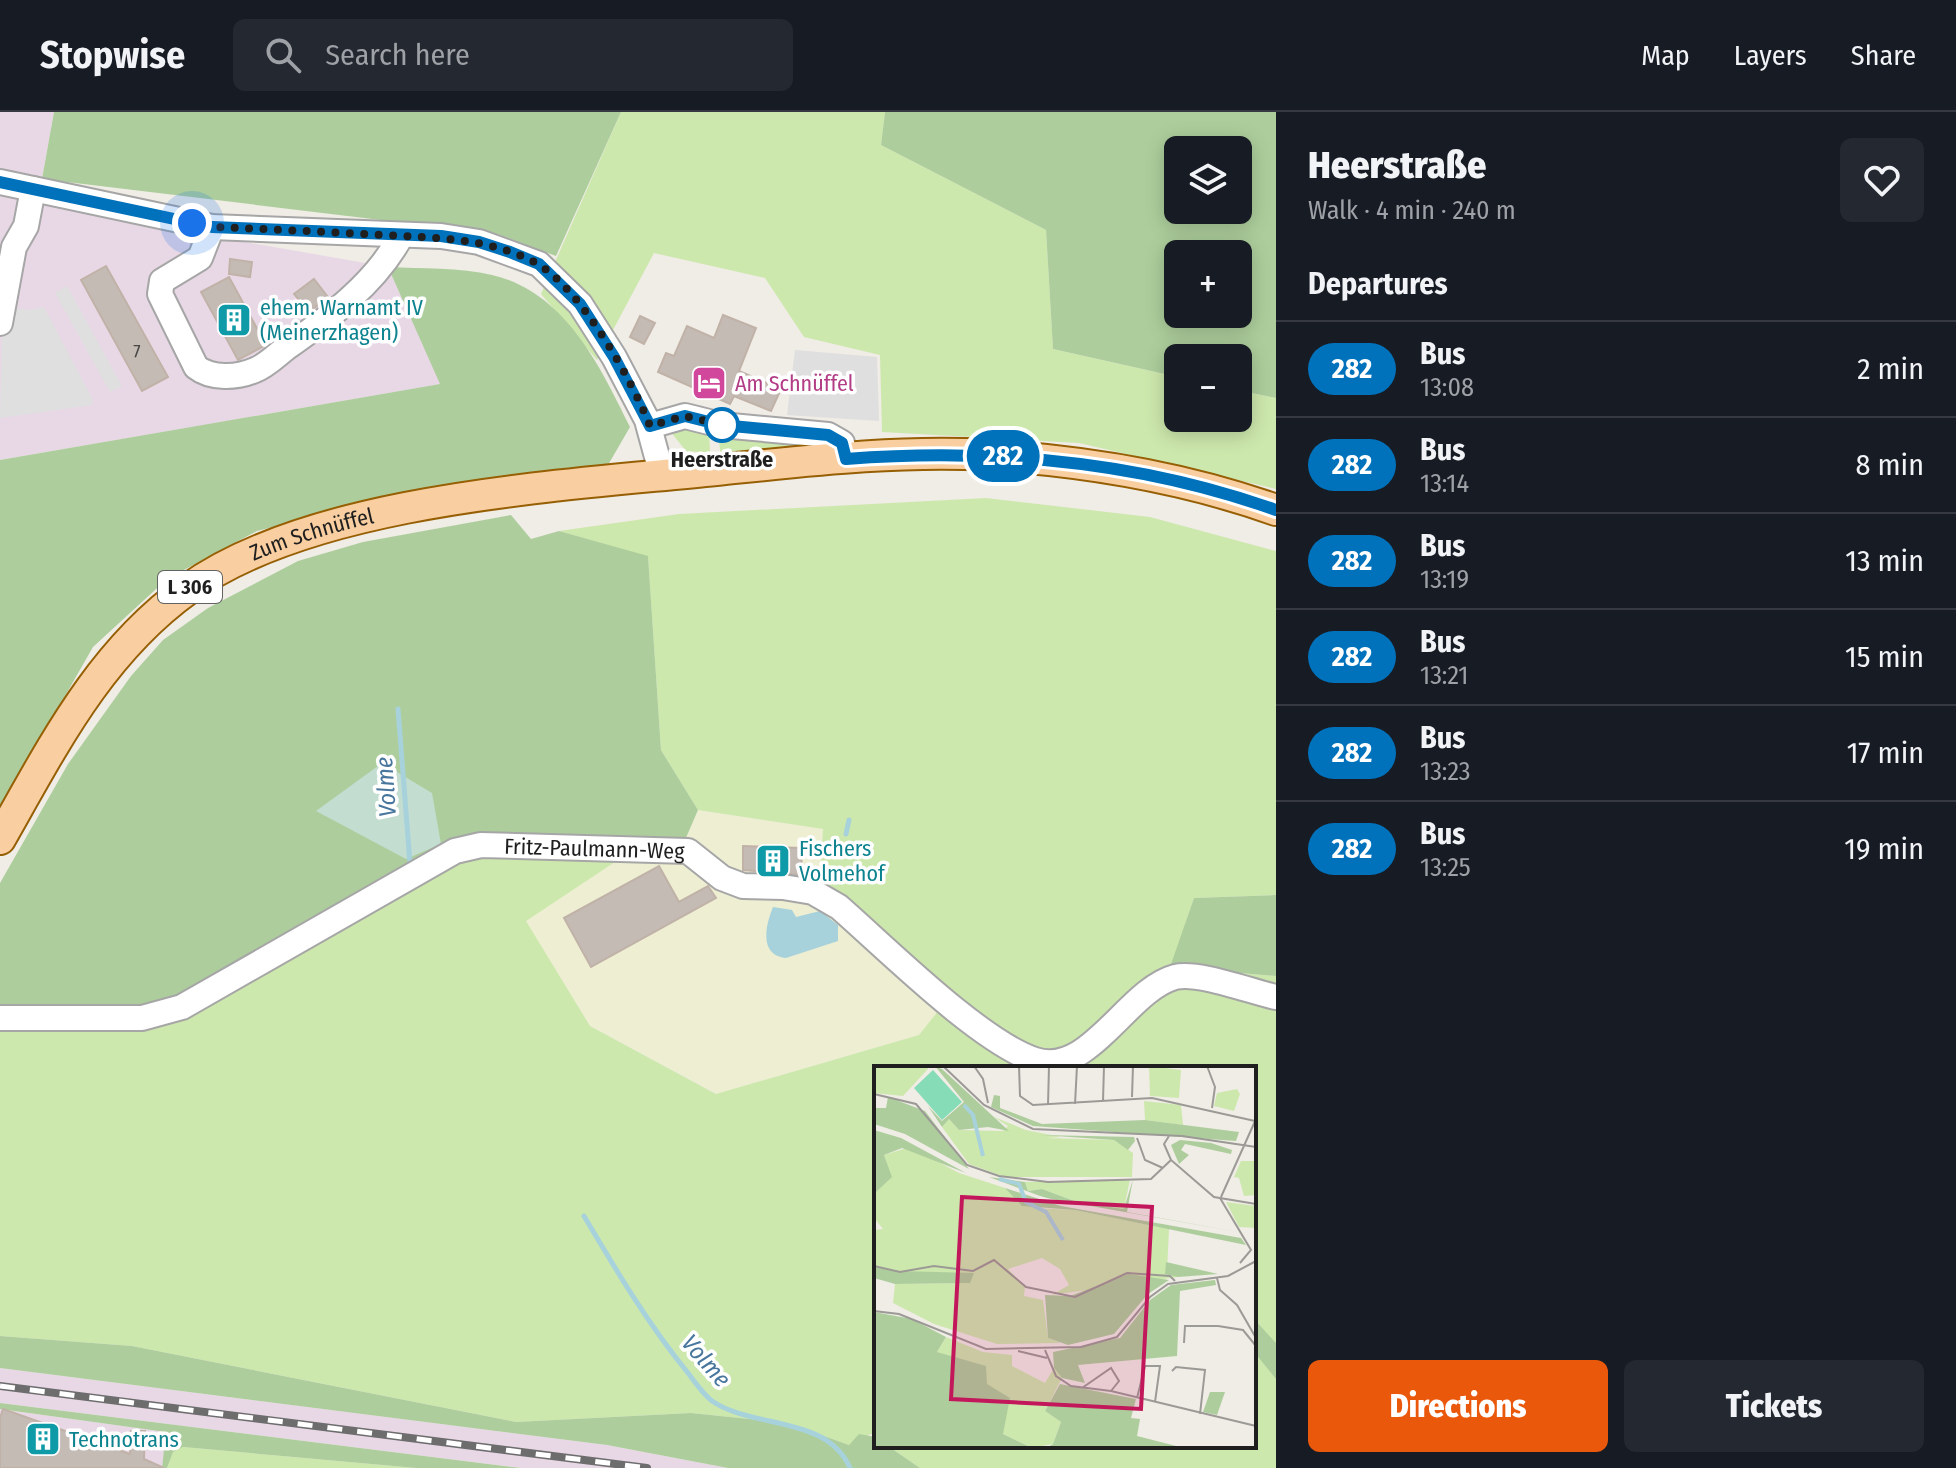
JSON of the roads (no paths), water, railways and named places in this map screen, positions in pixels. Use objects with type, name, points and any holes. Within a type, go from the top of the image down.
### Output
[{"type":"main road","name":"L 306","points":[[662,475],[913,454],[1060,461],[1186,483],[1276,510]]},
{"type":"main road","name":"Zum Schnüffel","points":[[0,839],[79,701],[113,656],[147,622],[201,581],[290,538],[358,519],[492,496],[662,475]]},
{"type":"street","points":[[0,182],[212,227],[479,242],[539,264],[580,304],[614,357],[650,426],[662,475]]},
{"type":"street","points":[[0,323],[14,247],[26,226],[33,189]]},
{"type":"street","points":[[212,227],[200,258],[173,271],[162,281],[160,294],[196,367],[206,374],[218,376],[255,370],[313,329],[368,282],[390,257],[401,236]]},
{"type":"street","points":[[650,426],[685,416],[721,425],[828,435],[842,443],[846,459]]},
{"type":"street","name":"Fritz-Paulmann-Weg","points":[[0,1018],[142,1018],[182,1007],[455,851],[481,845],[688,851],[722,878],[743,886],[783,887],[813,892],[839,907],[983,1030],[1035,1060],[1056,1062],[1080,1053],[1150,990],[1177,976],[1203,978],[1276,997]]},
{"type":"water","points":[[773,907],[792,910],[796,917],[820,911],[838,925],[838,941],[786,958],[777,956],[771,951],[766,938]]},
{"type":"waterway","name":"Volme","points":[[398,709],[410,863]]},
{"type":"waterway","name":"Volme","points":[[846,834],[849,820]]},
{"type":"waterway","name":"Volme","points":[[584,1216],[646,1316],[712,1401],[729,1410],[788,1425],[824,1439],[839,1451],[850,1468]]},
{"type":"railway","points":[[0,1386],[647,1468]]},
{"type":"place","name":"ehem. Warnamt IV (Meinerzhagen)","points":[[234,320]]},
{"type":"place","name":"Am Schnüffel","points":[[709,383]]},
{"type":"place","name":"Heerstraße","points":[[722,425]]},
{"type":"place","name":"Fischers Volmehof","points":[[773,861]]},
{"type":"place","name":"Technotrans","points":[[43,1439]]}]
